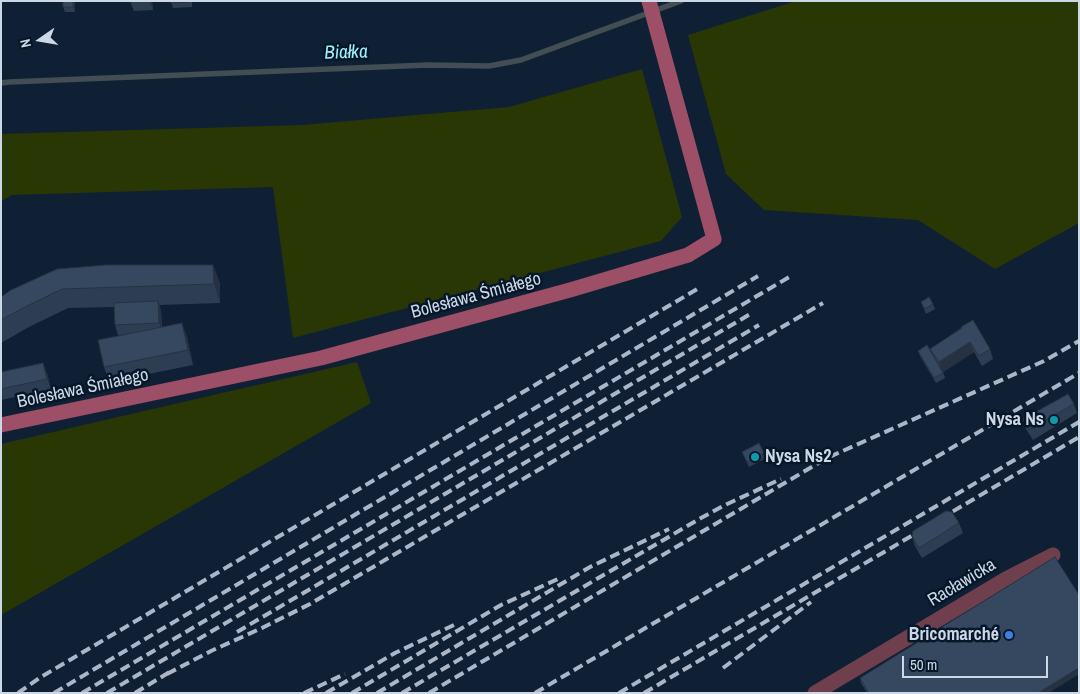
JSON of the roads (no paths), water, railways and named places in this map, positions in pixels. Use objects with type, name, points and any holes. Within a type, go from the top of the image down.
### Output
[{"type":"street","name":"Bolesława Śmiałego","points":[[1,425],[321,358],[570,290],[688,255],[714,239],[649,1]]},
{"type":"street","name":"Racławicka","points":[[815,693],[1006,579],[1053,555]]},
{"type":"waterway","name":"Białka","points":[[1,83],[428,65],[489,66],[521,60],[681,1]]},
{"type":"railway","points":[[54,693],[758,276]]},
{"type":"railway","points":[[82,693],[791,276]]},
{"type":"railway","points":[[18,693],[41,677],[699,288]]},
{"type":"railway","points":[[167,674],[310,604],[823,303]]},
{"type":"railway","points":[[107,693],[752,313]]},
{"type":"railway","points":[[237,632],[759,325]]},
{"type":"railway","points":[[429,693],[827,458],[1044,361],[1079,341]]},
{"type":"railway","points":[[535,693],[1079,373]]},
{"type":"railway","points":[[619,693],[1079,422]]},
{"type":"railway","points":[[940,519],[1079,437]]},
{"type":"railway","points":[[402,693],[701,518],[781,479]]},
{"type":"railway","points":[[644,693],[925,528]]},
{"type":"railway","points":[[377,693],[590,567],[669,529]]},
{"type":"railway","points":[[352,693],[501,605],[558,579]]},
{"type":"railway","points":[[723,668],[811,602]]},
{"type":"railway","points":[[326,693],[395,653],[456,624]]},
{"type":"railway","points":[[135,693],[173,670]]},
{"type":"railway","points":[[304,693],[345,674]]},
{"type":"place","name":"Nysa Ns","points":[[1054,420]]},
{"type":"place","name":"Nysa Ns2","points":[[755,457]]},
{"type":"place","name":"Bricomarché","points":[[1009,635]]}]
